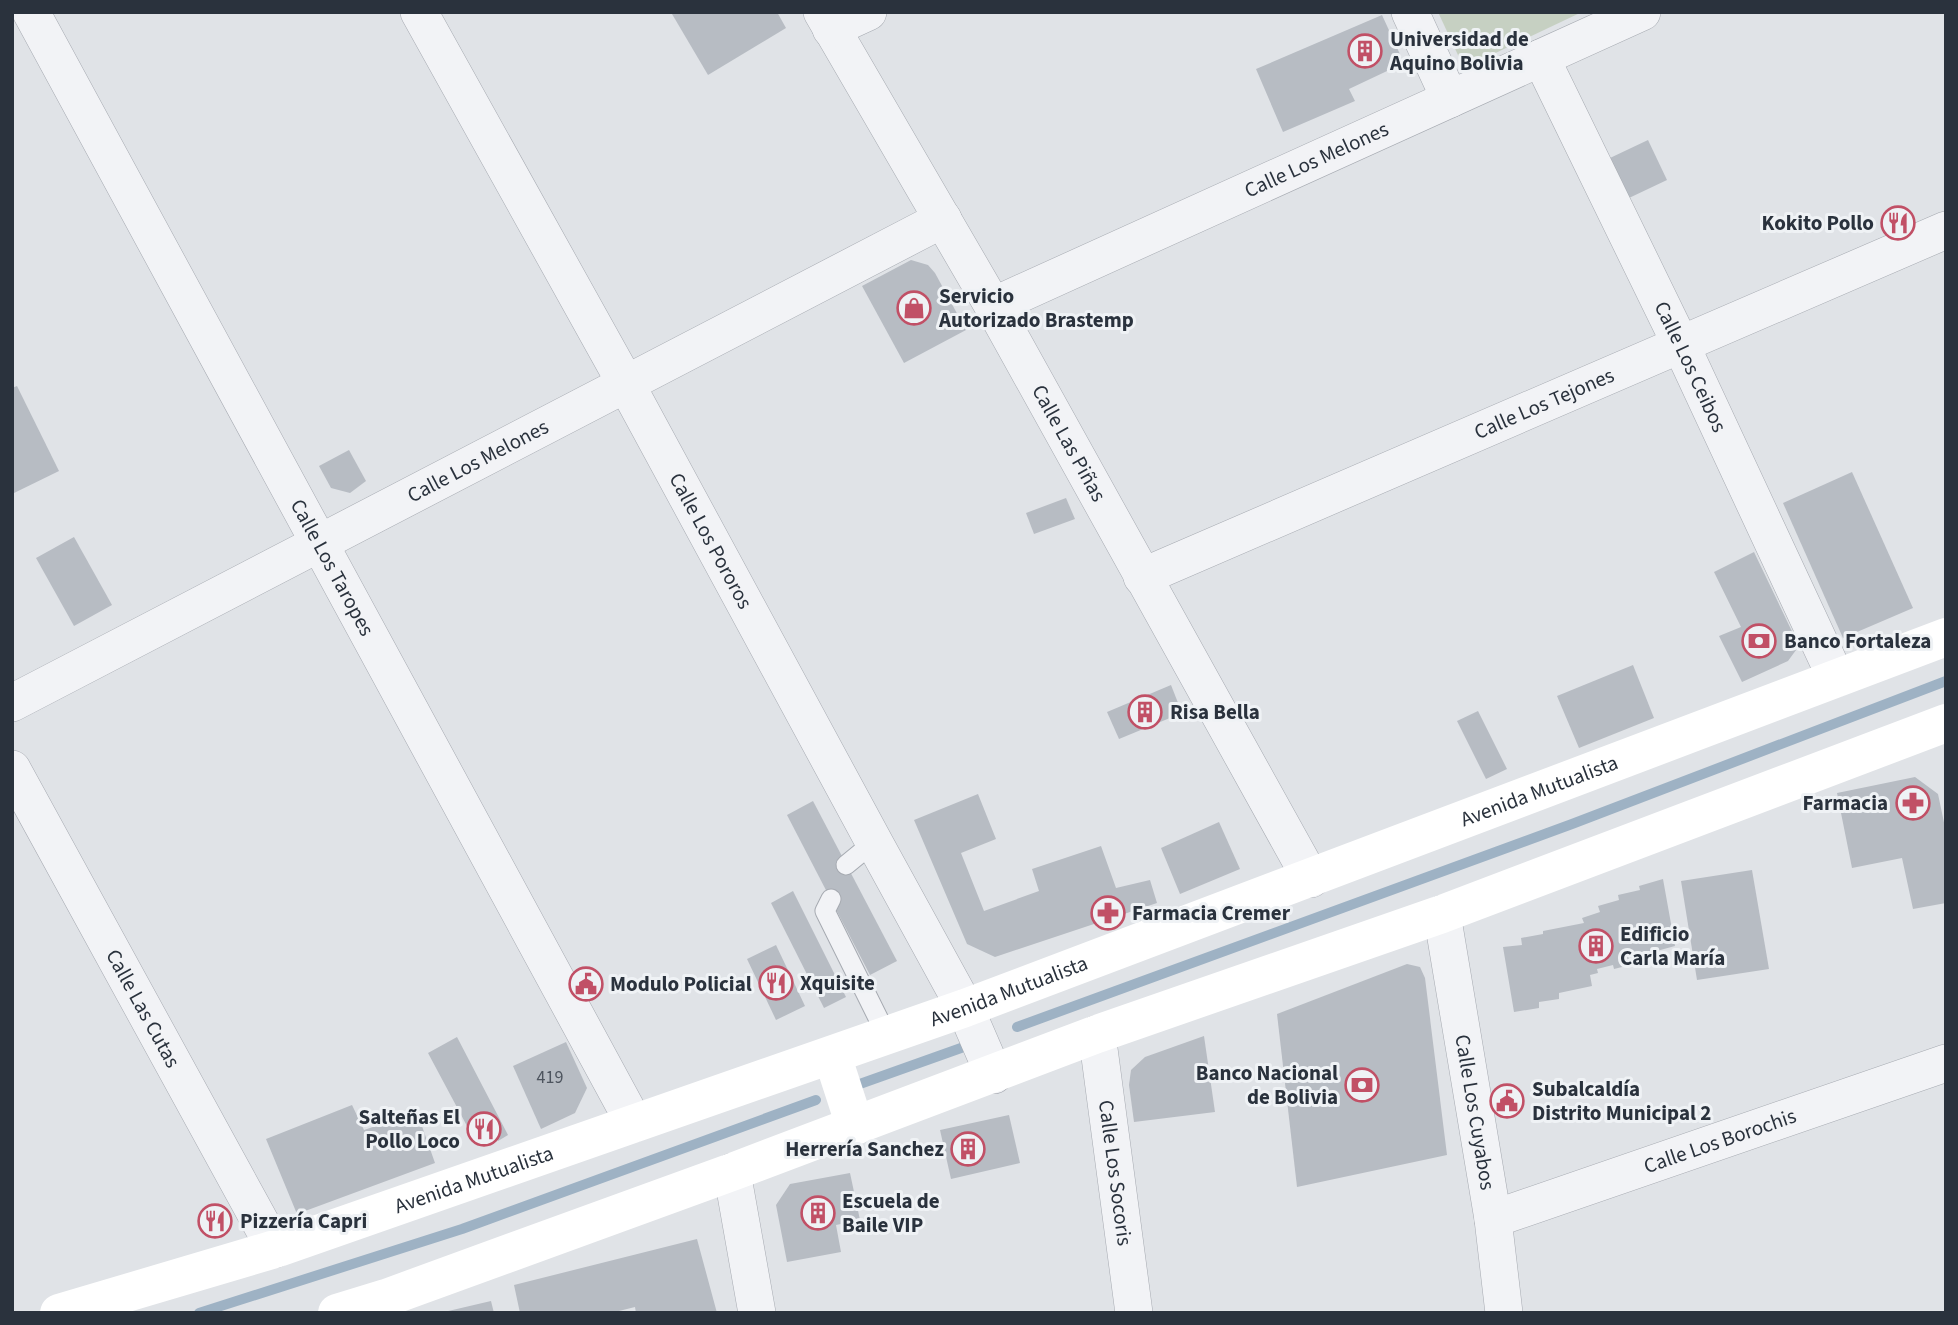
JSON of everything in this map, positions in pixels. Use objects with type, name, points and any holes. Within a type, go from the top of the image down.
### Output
[{"type":"main road","name":"Avenida Mutualista","points":[[59,1313],[275,1249],[635,1123],[833,1060],[887,1036],[967,1012],[1946,637]]},
{"type":"main road","points":[[337,1313],[387,1305],[992,1069],[1442,914],[1946,723]]},
{"type":"main road","points":[[833,1060],[854,1122]]},
{"type":"street","name":"Calle Los Taropes","points":[[31,12],[635,1123]]},
{"type":"street","name":"Calle Los Pororos","points":[[419,12],[626,384],[967,1012],[992,1069]]},
{"type":"street","points":[[826,21],[867,12]]},
{"type":"street","points":[[1410,12],[1450,99]]},
{"type":"street","name":"Calle Los Melones","points":[[993,306],[1642,12]]},
{"type":"street","name":"Calle Las Piñas","points":[[826,21],[993,306],[1311,879]]},
{"type":"street","name":"Calle Los Ceibos","points":[[1541,58],[1680,343],[1836,678]]},
{"type":"street","name":"Calle Los Melones","points":[[12,703],[943,219]]},
{"type":"street","name":"Calle Los Tejones","points":[[1142,577],[1946,230]]},
{"type":"street","name":"Calle Las Cutas","points":[[12,769],[275,1249]]},
{"type":"street","name":"Calle Los Cuyabos","points":[[1442,914],[1493,1219],[1504,1313]]},
{"type":"street","name":"Calle Los Socoris","points":[[1097,1034],[1133,1313]]},
{"type":"street","name":"Calle Los Borochis","points":[[1493,1219],[1946,1063]]},
{"type":"street","points":[[732,1171],[757,1313]]},
{"type":"lane","points":[[846,865],[874,842]]},
{"type":"lane","points":[[831,899],[825,911],[887,1036]]},
{"type":"green space","points":[[1438,12],[1582,12],[1464,68]]},
{"type":"building","points":[[777,12],[786,28],[708,75],[672,14]]},
{"type":"building","points":[[1382,15],[1404,63],[1349,89],[1355,101],[1283,132],[1256,69]]},
{"type":"building","points":[[1648,140],[1667,180],[1629,198],[1610,158]]},
{"type":"building","name":"Servicio Autorizado Brastemp","points":[[911,260],[928,265],[935,273],[966,330],[904,363],[862,286]]},
{"type":"building","points":[[17,386],[59,471],[12,494],[12,388]]},
{"type":"building","points":[[349,450],[366,481],[350,493],[331,488],[319,466]]},
{"type":"building","points":[[1852,472],[1913,608],[1843,638],[1783,503]]},
{"type":"building","points":[[1066,498],[1075,519],[1034,534],[1026,513]]},
{"type":"building","points":[[74,537],[112,605],[74,626],[36,558]]},
{"type":"building","points":[[1754,552],[1799,646],[1788,661],[1742,682],[1719,636],[1741,627],[1714,572]]},
{"type":"building","points":[[1633,665],[1654,718],[1579,748],[1557,696]]},
{"type":"building","name":"Risa Bella","points":[[1171,685],[1182,713],[1119,739],[1107,712]]},
{"type":"building","points":[[1478,711],[1507,769],[1486,779],[1457,721]]},
{"type":"building","points":[[1915,777],[1938,794],[1946,832],[1946,903],[1913,909],[1902,858],[1852,868],[1837,793]]},
{"type":"building","points":[[978,794],[996,839],[961,853],[984,911],[1039,891],[1032,869],[1101,846],[1116,888],[1150,880],[1157,903],[995,957],[967,944],[914,820]]},
{"type":"building","points":[[813,801],[897,961],[870,975],[787,815]]},
{"type":"building","points":[[1219,822],[1240,869],[1180,894],[1161,848]]},
{"type":"building","points":[[1752,870],[1769,969],[1697,980],[1681,881]]},
{"type":"building","name":"Edificio Carla María","points":[[1663,879],[1675,946],[1653,952],[1654,958],[1634,964],[1614,969],[1613,965],[1597,969],[1598,973],[1590,975],[1592,986],[1559,993],[1559,999],[1539,1002],[1539,1008],[1514,1012],[1503,947],[1522,945],[1521,938],[1543,934],[1543,931],[1584,923],[1582,918],[1600,912],[1598,906],[1619,900],[1618,895],[1640,890],[1639,886]]},
{"type":"building","points":[[793,891],[846,997],[824,1008],[771,903]]},
{"type":"building","name":"Xquisite","points":[[776,945],[805,1006],[776,1020],[747,959]]},
{"type":"building","name":"Banco Nacional de Bolivia","points":[[1407,964],[1420,967],[1425,978],[1447,1155],[1297,1187],[1277,1014]]},
{"type":"building","points":[[1204,1036],[1215,1112],[1134,1122],[1129,1085],[1131,1070],[1145,1057]]},
{"type":"building","points":[[457,1037],[508,1135],[498,1141],[493,1131],[475,1141],[428,1053]]},
{"type":"building","points":[[566,1042],[587,1088],[575,1113],[541,1129],[513,1066]]},
{"type":"building","points":[[352,1105],[364,1130],[417,1112],[435,1163],[297,1214],[266,1139]]},
{"type":"building","name":"Herrería Sanchez","points":[[1009,1115],[1020,1163],[951,1179],[940,1130]]},
{"type":"building","name":"Escuela de Baile VIP","points":[[850,1173],[860,1220],[836,1225],[841,1252],[787,1262],[776,1205],[790,1184]]},
{"type":"building","points":[[697,1239],[717,1313],[636,1313],[635,1307],[611,1313],[520,1313],[514,1285]]},
{"type":"building","points":[[491,1301],[494,1313],[444,1313],[444,1312]]},
{"type":"waterway","points":[[1017,1027],[1572,824],[1946,681]]},
{"type":"waterway","points":[[857,1085],[961,1048]]},
{"type":"waterway","points":[[199,1313],[462,1229],[816,1100]]},
{"type":"place","name":"Universidad de Aquino Bolivia","points":[[1365,51]]},
{"type":"place","name":"Kokito Pollo","points":[[1898,223]]},
{"type":"place","name":"Servicio Autorizado Brastemp","points":[[914,308]]},
{"type":"place","name":"Banco Fortaleza","points":[[1759,641]]},
{"type":"place","name":"Risa Bella","points":[[1145,712]]},
{"type":"place","name":"Farmacia","points":[[1913,803]]},
{"type":"place","name":"Farmacia Cremer","points":[[1108,913]]},
{"type":"place","name":"Edificio Carla María","points":[[1596,946]]},
{"type":"place","name":"Xquisite","points":[[776,983]]},
{"type":"place","name":"Modulo Policial","points":[[586,984]]},
{"type":"place","name":"Banco Nacional de Bolivia","points":[[1362,1085]]},
{"type":"place","name":"Subalcaldía Distrito Municipal 2","points":[[1507,1101]]},
{"type":"place","name":"Salteñas El Pollo Loco","points":[[484,1129]]},
{"type":"place","name":"Herrería Sanchez","points":[[968,1149]]},
{"type":"place","name":"Escuela de Baile VIP","points":[[818,1213]]},
{"type":"place","name":"Pizzería Capri","points":[[215,1221]]}]
